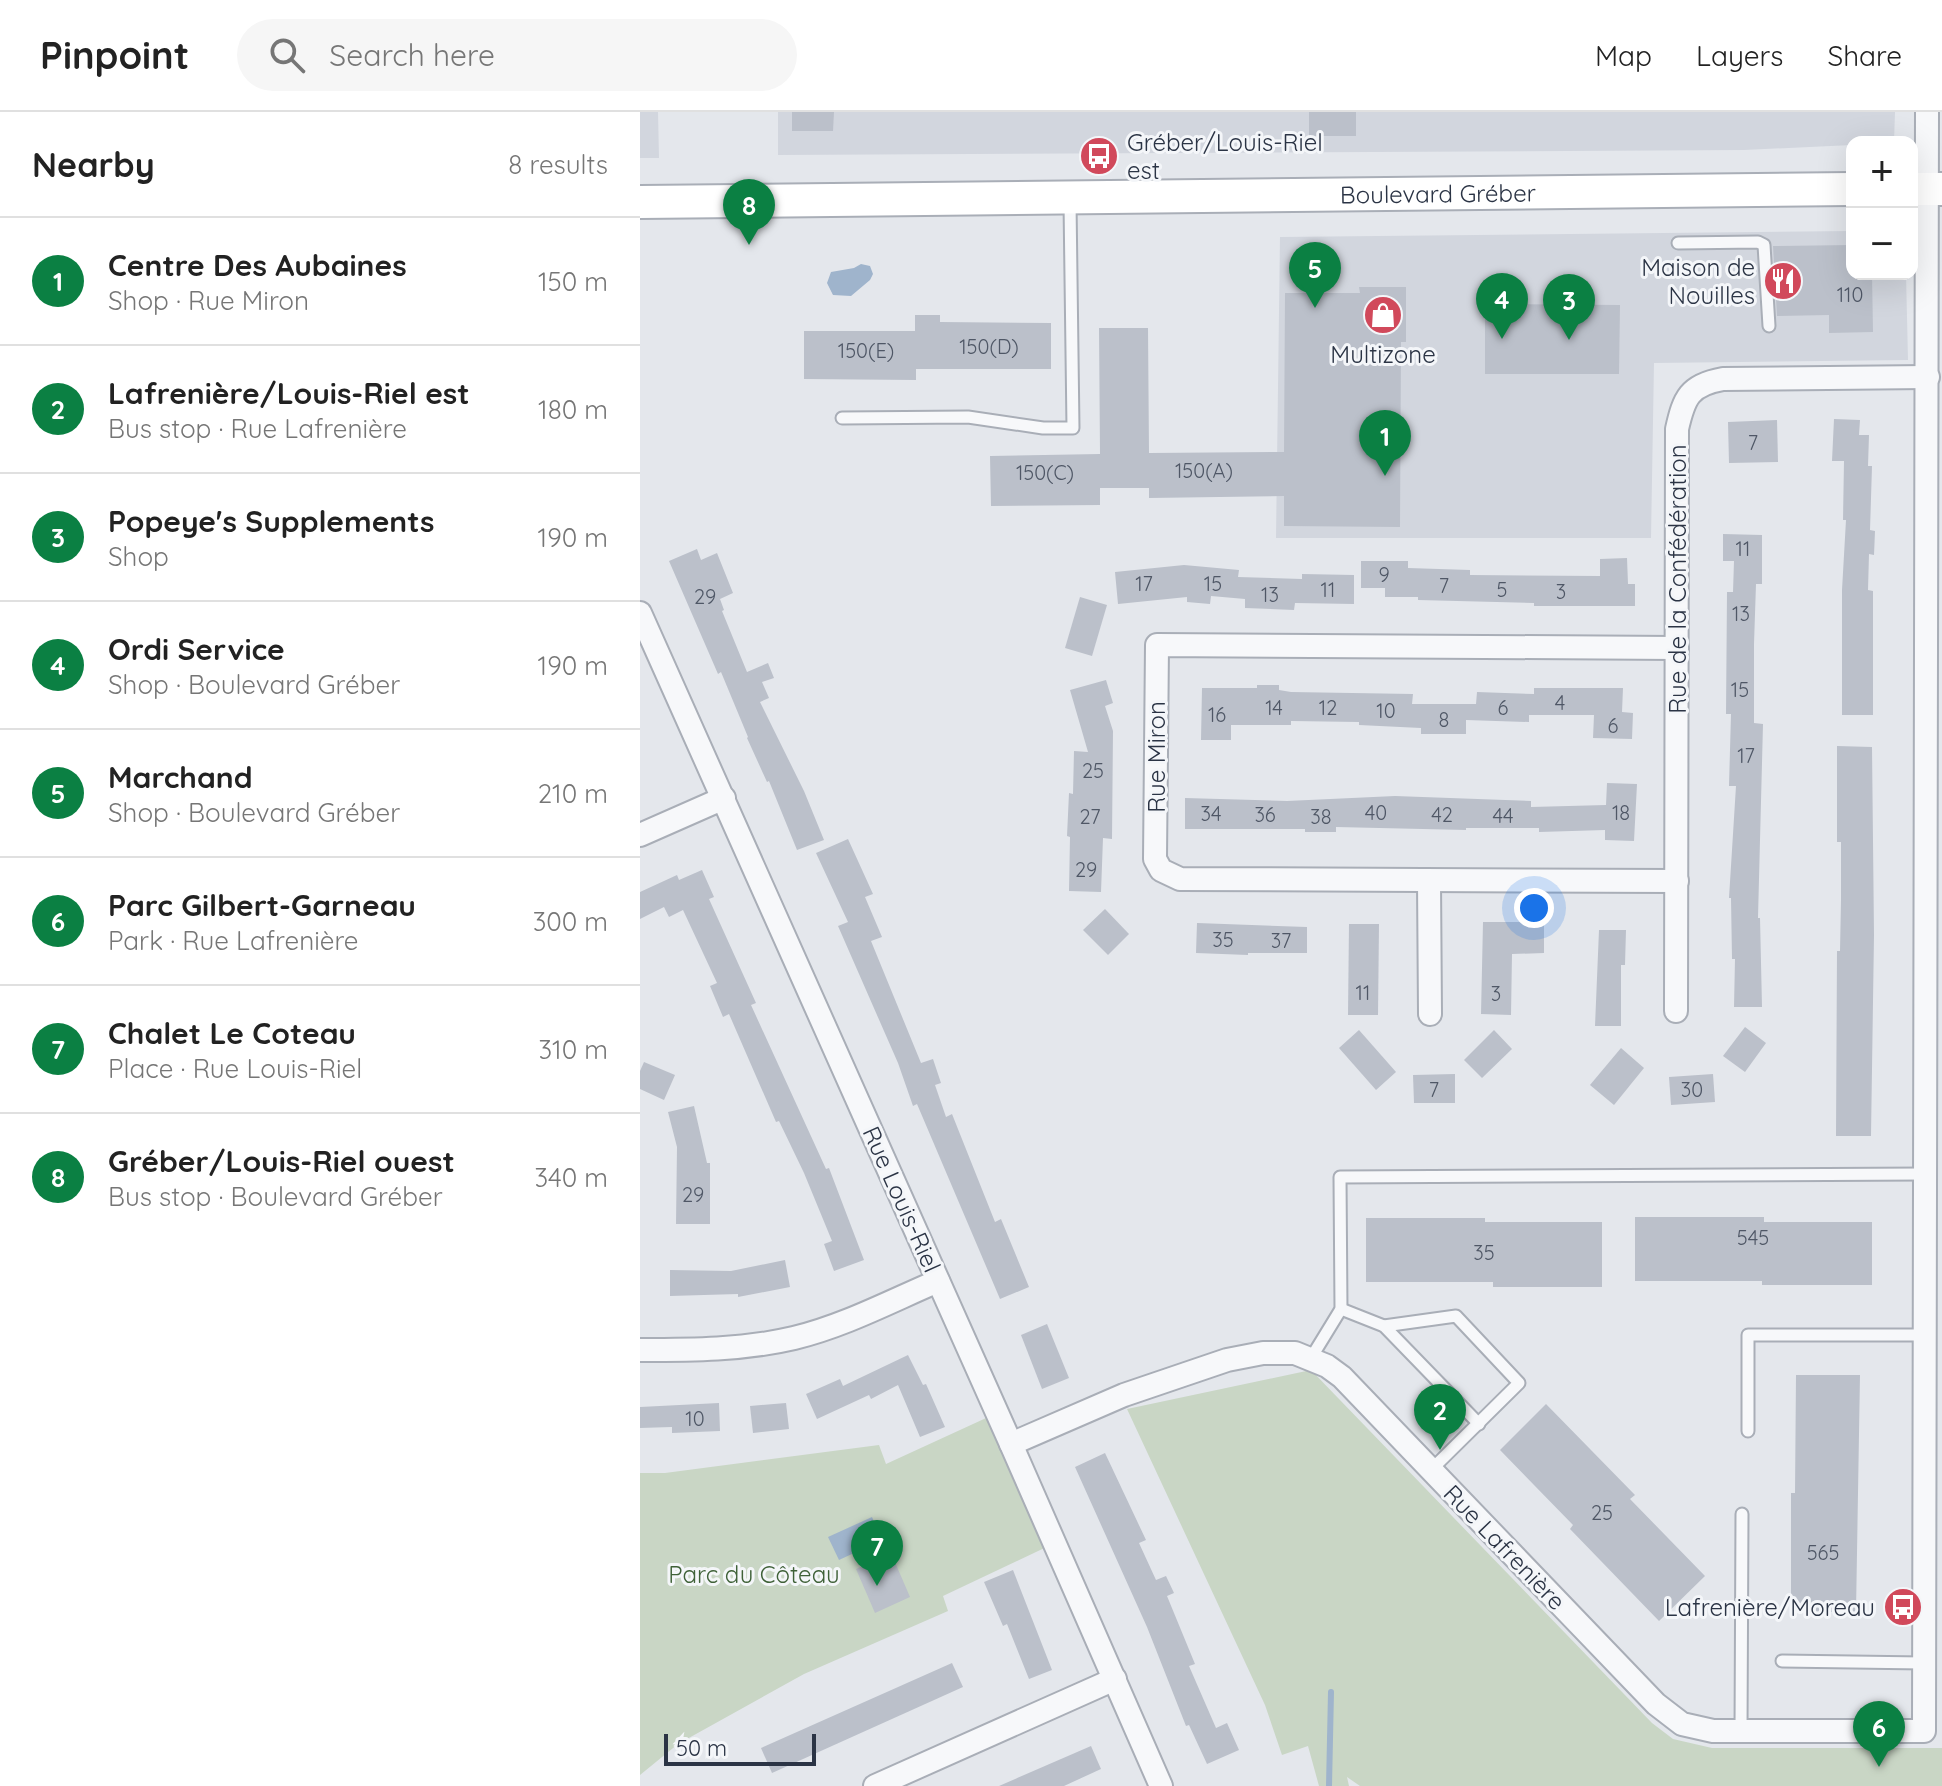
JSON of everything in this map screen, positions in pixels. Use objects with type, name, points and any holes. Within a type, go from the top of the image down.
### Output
[{"type":"main road","name":"Boulevard Gréber","points":[[640,202],[1846,189]]},
{"type":"street","points":[[1923,1663],[1933,1531],[1925,1335],[1925,1174],[1934,976],[1934,632],[1928,377],[1927,112]]},
{"type":"street","name":"Rue de la Confédération","points":[[1676,1011],[1677,429],[1682,408],[1690,392],[1705,382],[1723,379],[1928,377]]},
{"type":"street","name":"Rue Louis-Riel","points":[[640,613],[1161,1786]]},
{"type":"street","name":"Rue Miron","points":[[1677,648],[1157,645],[1155,859],[1161,870],[1180,879],[1677,881]]},
{"type":"street","points":[[640,835],[724,798]]},
{"type":"street","points":[[1429,882],[1430,1014]]},
{"type":"street","points":[[640,1350],[717,1349],[795,1338],[938,1281]]},
{"type":"street","name":"Rue Lafrenière","points":[[1011,1444],[1124,1395],[1227,1360],[1280,1352],[1311,1358],[1342,1377],[1668,1715],[1694,1728],[1924,1731],[1923,1663]]},
{"type":"street","points":[[875,1786],[906,1781],[1115,1679]]},
{"type":"lane","points":[[842,418],[968,417],[1043,428],[1073,428],[1070,197]]},
{"type":"lane","points":[[1678,243],[1758,242],[1764,245],[1769,326]]},
{"type":"lane","points":[[1311,1358],[1341,1309],[1340,1177],[1925,1174]]},
{"type":"lane","points":[[1341,1309],[1384,1326],[1479,1424]]},
{"type":"lane","points":[[1384,1326],[1456,1316],[1519,1383],[1431,1470]]},
{"type":"lane","points":[[1748,1431],[1748,1335],[1925,1335]]},
{"type":"lane","points":[[1741,1731],[1742,1514]]},
{"type":"lane","points":[[1782,1661],[1923,1663]]},
{"type":"shaded area","points":[[640,112],[658,112],[659,158],[640,158]]},
{"type":"shaded area","points":[[778,112],[1895,112],[1894,136],[1846,136],[1846,145],[1744,150],[778,155]]},
{"type":"shaded area","points":[[1846,231],[1846,280],[1906,280],[1908,360],[1654,363],[1651,538],[1276,538],[1280,237]]},
{"type":"green space","points":[[1311,1370],[1652,1723],[1673,1739],[1712,1748],[1942,1748],[1942,1786],[1360,1786],[1347,1777],[1349,1786],[1319,1786],[1308,1746],[1282,1755],[1265,1705],[1127,1409]]},
{"type":"green space","name":"Parc du Côteau","points":[[997,1413],[1055,1543],[943,1596],[948,1611],[804,1674],[678,1744],[640,1775],[640,1473],[665,1473],[879,1445],[886,1464]]},
{"type":"water","points":[[861,264],[870,266],[873,274],[870,280],[851,296],[833,295],[827,283],[831,272]]},
{"type":"water","points":[[872,1517],[882,1540],[839,1560],[828,1537]]},
{"type":"building","points":[[792,112],[834,112],[833,131],[792,131]]},
{"type":"building","points":[[1309,112],[1356,112],[1356,136],[1309,136]]},
{"type":"building","points":[[1846,245],[1846,280],[1872,280],[1873,332],[1829,333],[1829,315],[1777,316],[1773,246]]},
{"type":"building","points":[[1359,287],[1406,287],[1406,342],[1401,342],[1400,527],[1284,526],[1284,496],[1149,498],[1149,488],[1100,488],[1100,505],[991,506],[990,456],[1100,454],[1099,328],[1148,328],[1149,453],[1284,452],[1285,293],[1360,293]]},
{"type":"building","points":[[1485,304],[1620,305],[1619,374],[1485,374]]},
{"type":"building","points":[[915,315],[940,315],[940,322],[1051,323],[1051,369],[916,369],[916,380],[804,379],[804,331],[915,331]]},
{"type":"building","points":[[1834,419],[1860,420],[1859,435],[1869,435],[1868,466],[1872,466],[1870,530],[1875,531],[1874,555],[1869,554],[1868,590],[1873,591],[1873,715],[1842,715],[1842,590],[1846,520],[1843,520],[1844,461],[1832,461]]},
{"type":"building","points":[[1777,420],[1778,462],[1729,463],[1728,422]]},
{"type":"building","points":[[1723,534],[1762,535],[1762,584],[1756,584],[1754,723],[1763,724],[1758,918],[1762,1007],[1734,1007],[1735,959],[1732,959],[1729,898],[1736,786],[1729,786],[1731,714],[1726,714],[1727,592],[1733,592],[1734,561],[1723,561]]},
{"type":"building","points":[[697,549],[701,560],[717,553],[733,593],[720,599],[722,611],[747,672],[768,663],[774,678],[762,682],[769,698],[760,702],[804,791],[824,840],[797,850],[721,672],[718,674],[669,561]]},
{"type":"building","points":[[1627,558],[1628,584],[1635,584],[1635,606],[1534,606],[1534,603],[1418,600],[1418,597],[1385,597],[1385,588],[1361,588],[1361,561],[1408,561],[1408,568],[1470,570],[1470,575],[1600,576],[1600,559]]},
{"type":"building","points":[[1184,565],[1239,570],[1238,577],[1302,579],[1302,574],[1354,575],[1354,604],[1295,603],[1294,610],[1245,608],[1245,599],[1211,596],[1210,604],[1187,602],[1187,597],[1118,604],[1115,572]]},
{"type":"building","points":[[1080,597],[1107,605],[1092,656],[1065,648]]},
{"type":"building","points":[[1106,680],[1113,703],[1105,706],[1113,731],[1112,839],[1103,838],[1101,892],[1069,891],[1070,837],[1067,836],[1069,793],[1073,794],[1074,751],[1088,752],[1070,690]]},
{"type":"building","points":[[1257,685],[1279,685],[1279,690],[1291,692],[1413,694],[1412,704],[1476,704],[1477,692],[1534,694],[1534,688],[1623,688],[1622,712],[1633,713],[1632,739],[1593,738],[1594,715],[1529,715],[1529,722],[1466,720],[1466,734],[1421,734],[1421,728],[1359,725],[1359,722],[1291,721],[1291,725],[1231,725],[1231,740],[1201,740],[1202,688],[1257,688]]},
{"type":"building","points":[[1837,746],[1872,747],[1874,935],[1871,1136],[1836,1136],[1837,951],[1840,951],[1841,900],[1841,842],[1837,842]]},
{"type":"building","points":[[1607,783],[1637,784],[1634,841],[1605,840],[1605,830],[1539,832],[1539,828],[1336,827],[1336,832],[1185,829],[1185,798],[1287,801],[1395,796],[1531,801],[1531,807],[1606,805]]},
{"type":"building","points":[[848,839],[873,894],[865,897],[882,937],[871,941],[921,1063],[933,1059],[941,1083],[935,1085],[946,1117],[952,1114],[995,1222],[1001,1219],[1029,1287],[1000,1299],[917,1104],[913,1106],[898,1063],[838,926],[848,922],[816,853]]},
{"type":"building","points":[[702,870],[714,897],[709,899],[756,1003],[751,1005],[826,1169],[829,1168],[864,1260],[834,1271],[824,1244],[832,1241],[804,1173],[779,1121],[776,1122],[729,1014],[723,1017],[710,986],[717,983],[683,910],[669,917],[664,907],[640,919],[640,892],[677,875],[679,880]]},
{"type":"building","points":[[1105,909],[1129,934],[1108,955],[1083,930]]},
{"type":"building","points":[[1483,922],[1544,922],[1544,953],[1512,954],[1511,1015],[1481,1014]]},
{"type":"building","points":[[1197,923],[1307,927],[1307,953],[1196,953]]},
{"type":"building","points":[[1349,924],[1379,924],[1378,1015],[1348,1015]]},
{"type":"building","points":[[1599,930],[1626,930],[1625,965],[1621,965],[1621,1026],[1595,1026]]},
{"type":"building","points":[[1745,1027],[1766,1043],[1745,1072],[1723,1056]]},
{"type":"building","points":[[1359,1030],[1396,1072],[1376,1090],[1339,1048]]},
{"type":"building","points":[[1494,1030],[1512,1049],[1482,1078],[1464,1060]]},
{"type":"building","points":[[1621,1048],[1644,1068],[1614,1105],[1590,1085]]},
{"type":"building","points":[[644,1062],[675,1075],[664,1100],[640,1089],[640,1071]]},
{"type":"building","points":[[1455,1074],[1455,1103],[1414,1103],[1413,1075]]},
{"type":"building","points":[[1713,1074],[1715,1102],[1671,1105],[1669,1077]]},
{"type":"building","points":[[694,1106],[707,1163],[710,1163],[710,1224],[676,1224],[677,1147],[668,1112]]},
{"type":"building","points":[[1635,1217],[1764,1217],[1764,1222],[1872,1222],[1872,1285],[1635,1281]]},
{"type":"building","points":[[1366,1218],[1602,1222],[1602,1287],[1493,1287],[1493,1282],[1366,1282]]},
{"type":"building","points":[[785,1260],[790,1287],[738,1297],[738,1294],[670,1296],[670,1270],[731,1271]]},
{"type":"building","points":[[1047,1324],[1069,1378],[1042,1389],[1021,1335]]},
{"type":"building","points":[[908,1355],[923,1385],[926,1384],[945,1427],[920,1437],[898,1385],[871,1399],[869,1395],[817,1419],[806,1394],[840,1379],[843,1386]]},
{"type":"building","points":[[1796,1375],[1860,1375],[1856,1612],[1791,1612],[1791,1493],[1795,1493]]},
{"type":"building","points":[[719,1403],[720,1431],[672,1433],[672,1427],[640,1428],[640,1407]]},
{"type":"building","points":[[786,1403],[789,1429],[753,1433],[750,1406]]},
{"type":"building","points":[[1546,1404],[1635,1495],[1630,1499],[1705,1576],[1659,1621],[1570,1529],[1573,1525],[1500,1450]]},
{"type":"building","points":[[1105,1453],[1146,1540],[1139,1543],[1156,1580],[1166,1576],[1174,1593],[1167,1596],[1195,1664],[1189,1666],[1216,1728],[1227,1723],[1239,1750],[1207,1764],[1189,1725],[1186,1726],[1147,1627],[1075,1467]]},
{"type":"building","points":[[891,1553],[910,1597],[875,1613],[856,1569]]},
{"type":"building","points":[[1013,1570],[1052,1670],[1029,1679],[1007,1624],[1003,1626],[984,1582]]},
{"type":"building","points":[[952,1663],[963,1687],[772,1773],[761,1748]]},
{"type":"building","points":[[1091,1746],[1101,1769],[1064,1786],[999,1786]]},
{"type":"waterway","points":[[1329,1786],[1331,1692]]},
{"type":"place","name":"Gréber/Louis-Riel est","points":[[1099,156]]},
{"type":"place","name":"Gréber/Louis-Riel ouest","points":[[749,245]]},
{"type":"place","name":"Maison de Nouilles","points":[[1783,281]]},
{"type":"place","name":"Marchand","points":[[1315,308]]},
{"type":"place","name":"Multizone","points":[[1383,315]]},
{"type":"place","name":"Ordi Service","points":[[1502,339]]},
{"type":"place","name":"Popeye's Supplements","points":[[1569,340]]},
{"type":"place","name":"Centre Des Aubaines","points":[[1385,476]]},
{"type":"place","name":"Lafrenière/Louis-Riel est","points":[[1440,1450]]},
{"type":"place","name":"Chalet Le Coteau","points":[[877,1586]]},
{"type":"place","name":"Lafrenière/Moreau","points":[[1903,1607]]},
{"type":"place","name":"Parc Gilbert-Garneau","points":[[1879,1767]]}]
